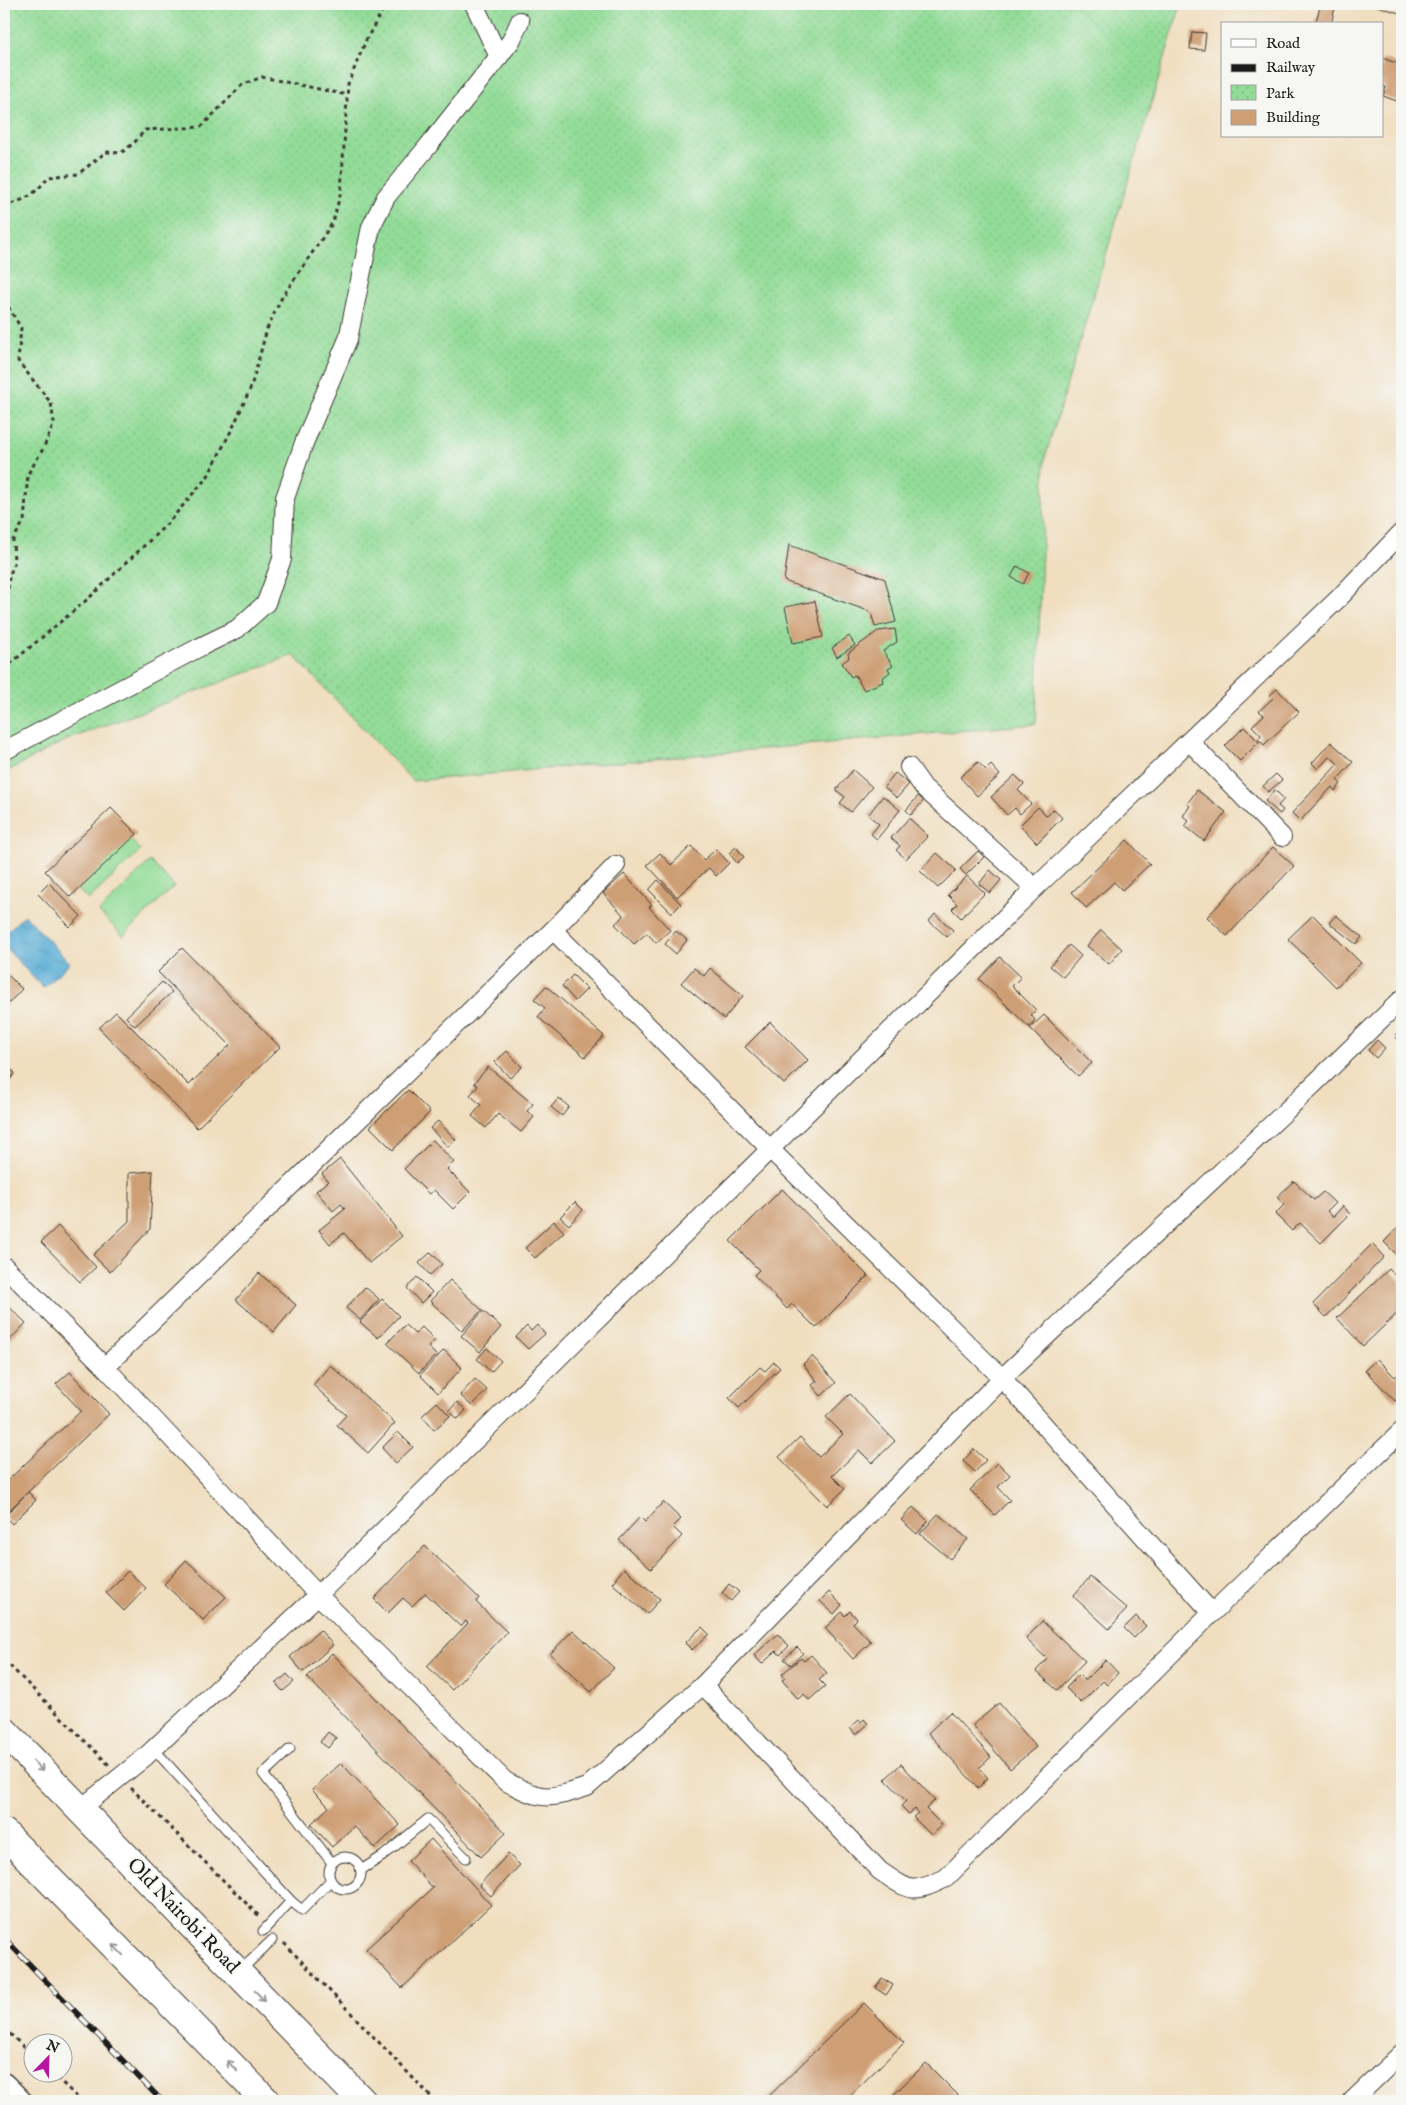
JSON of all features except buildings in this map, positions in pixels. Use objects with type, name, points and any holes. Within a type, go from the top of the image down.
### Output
[{"type":"highway","name":"Old Nairobi Road","points":[[4,1731],[362,2101]]},
{"type":"highway","points":[[4,1833],[266,2101]]},
{"type":"street","points":[[474,4],[499,57]]},
{"type":"street","points":[[4,751],[237,629],[266,603],[282,559],[285,498],[304,443],[348,339],[371,227],[386,197],[499,57],[511,41],[520,21]]},
{"type":"street","points":[[79,1810],[121,1777],[318,1595],[1035,888],[1339,598],[1402,532]]},
{"type":"street","points":[[1189,741],[1282,837]]},
{"type":"street","points":[[909,767],[924,788],[1035,888]]},
{"type":"street","points":[[105,1367],[553,930],[616,865]]},
{"type":"street","points":[[553,930],[770,1149],[1002,1378],[1212,1612]]},
{"type":"street","points":[[4,1266],[105,1367],[318,1595],[505,1781],[523,1791],[544,1798],[563,1795],[587,1787],[703,1685],[1002,1378],[1402,999]]},
{"type":"street","points":[[703,1685],[880,1872],[905,1888],[924,1888],[946,1878],[1212,1612],[1402,1431]]},
{"type":"street","points":[[1352,2101],[1402,2053]]},
{"type":"street","points":[[4,2084],[21,2101]]},
{"type":"lane","points":[[153,1748],[291,1901],[302,1910],[330,1881]]},
{"type":"lane","points":[[290,1749],[264,1774],[332,1863]]},
{"type":"lane","points":[[361,1870],[383,1856],[428,1819],[466,1858]]},
{"type":"lane","points":[[349,1857],[355,1860],[361,1870],[359,1881],[353,1888],[348,1890],[339,1889],[330,1881],[328,1873],[332,1863],[338,1858],[349,1857]]},
{"type":"lane","points":[[266,1928],[291,1901]]},
{"type":"lane","points":[[238,1973],[272,1940]]},
{"type":"path","points":[[4,669],[89,598],[168,523],[208,476],[234,426],[251,387],[267,329],[281,299],[333,222],[341,191],[348,84],[366,40],[386,4]]},
{"type":"path","points":[[4,206],[20,201],[37,192],[48,177],[78,174],[106,152],[121,153],[146,130],[201,127],[242,85],[262,77],[347,95]]},
{"type":"path","points":[[4,300],[21,328],[18,361],[51,403],[54,423],[43,449],[28,474],[24,521],[13,540],[14,564],[9,578],[7,601],[4,603]]},
{"type":"path","points":[[4,1660],[121,1777],[435,2101]]},
{"type":"path","points":[[4,2028],[22,2045]]},
{"type":"path","points":[[61,2082],[81,2101]]},
{"type":"green space","points":[[4,4],[1181,4],[1045,458],[1036,724],[413,781],[293,655],[64,741],[4,773]]},
{"type":"green space","points":[[116,825],[141,850],[88,900],[64,875]]},
{"type":"green space","points":[[150,861],[174,886],[123,936],[99,912]]},
{"type":"water","points":[[25,915],[70,963],[43,988],[4,946],[4,934]]},
{"type":"railway","points":[[4,1938],[162,2101]]}]
